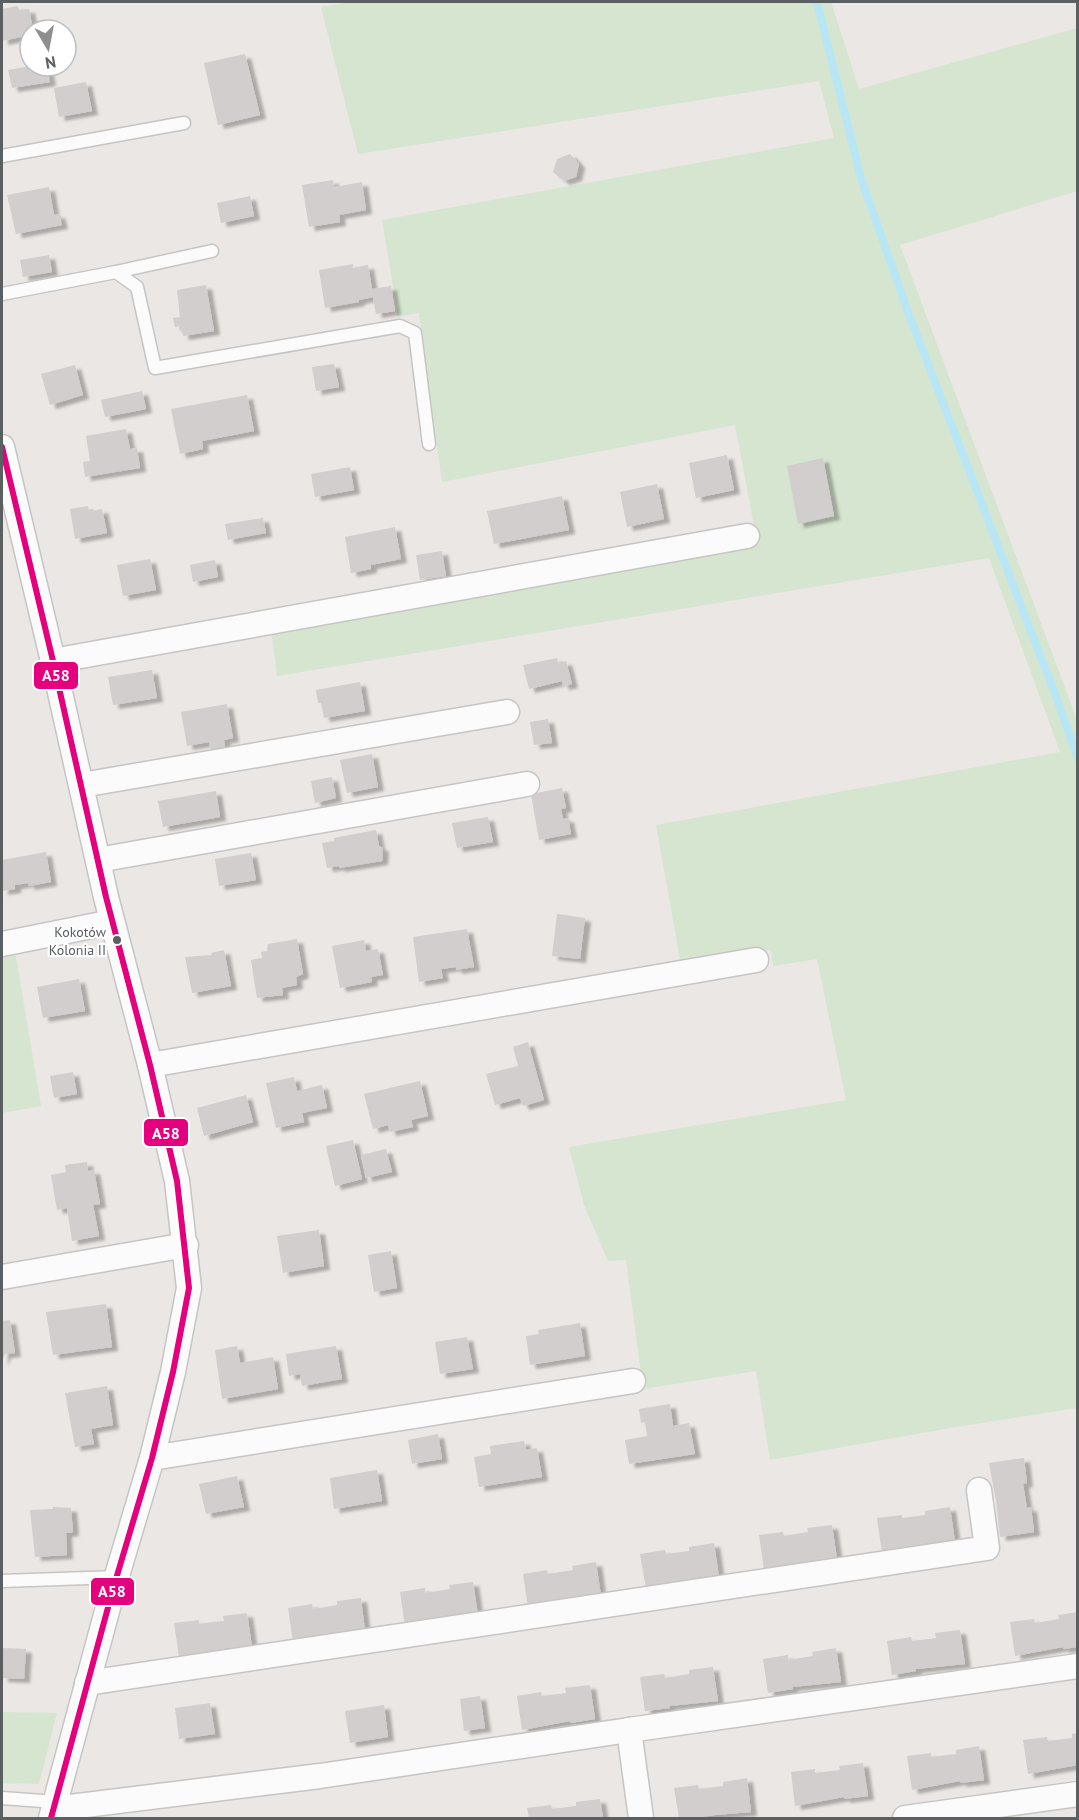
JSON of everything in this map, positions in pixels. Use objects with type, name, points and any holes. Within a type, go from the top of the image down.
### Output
[{"type":"street","points":[[2,447],[10,513],[53,661],[112,922],[150,1065],[177,1181],[186,1245],[189,1288],[173,1372],[152,1458],[87,1683],[54,1810],[320,1776],[1077,1666]]},
{"type":"street","points":[[53,661],[747,536]]},
{"type":"street","points":[[82,785],[507,711]]},
{"type":"street","points":[[98,860],[527,784]]},
{"type":"street","points":[[2,944],[112,922]]},
{"type":"street","points":[[150,1065],[756,960]]},
{"type":"street","points":[[2,1277],[186,1245]]},
{"type":"street","points":[[152,1458],[633,1381]]},
{"type":"street","points":[[87,1683],[987,1548],[979,1490]]},
{"type":"street","points":[[628,1730],[641,1818]]},
{"type":"street","points":[[904,1818],[1077,1794]]},
{"type":"lane","points":[[2,156],[184,123]]},
{"type":"lane","points":[[2,294],[116,273],[212,251]]},
{"type":"lane","points":[[116,273],[137,287],[155,368],[400,326],[415,333],[429,444]]},
{"type":"lane","points":[[2,1581],[117,1576]]},
{"type":"lane","points":[[2,1798],[54,1810]]},
{"type":"green space","points":[[352,2],[831,2],[859,89],[1077,28],[1077,191],[900,245],[1077,720],[1077,1408],[770,1460],[756,1371],[643,1389],[626,1260],[608,1261],[584,1205],[569,1147],[846,1100],[817,959],[773,966],[771,950],[681,965],[656,825],[1060,752],[989,558],[277,676],[271,630],[755,531],[735,425],[442,482],[419,313],[398,316],[382,220],[834,138],[819,81],[358,154],[321,7]]},
{"type":"green space","points":[[15,951],[41,1106],[2,1113],[2,953]]},
{"type":"green space","points":[[2,1712],[57,1713],[39,1784],[2,1783]]},
{"type":"building","points":[[18,6],[19,10],[29,9],[31,18],[18,18],[18,38],[2,41],[2,9]]},
{"type":"building","points":[[245,54],[260,115],[218,125],[204,63]]},
{"type":"building","points":[[18,68],[18,78],[49,78],[50,82],[12,88],[8,70]]},
{"type":"building","points":[[86,82],[92,111],[59,117],[54,88]]},
{"type":"building","points":[[570,154],[579,164],[576,177],[564,181],[553,172],[557,159]]},
{"type":"building","points":[[333,180],[334,187],[362,182],[366,210],[339,215],[340,222],[309,227],[302,185]]},
{"type":"building","points":[[49,187],[54,215],[59,214],[62,225],[16,234],[7,195]]},
{"type":"building","points":[[250,196],[254,216],[221,223],[217,203]]},
{"type":"building","points":[[49,255],[52,272],[23,277],[20,260]]},
{"type":"building","points":[[353,264],[353,268],[368,265],[372,289],[391,286],[395,311],[376,314],[373,297],[325,308],[319,270]]},
{"type":"building","points":[[206,285],[214,331],[183,336],[181,326],[175,327],[173,318],[180,317],[177,290]]},
{"type":"building","points":[[334,364],[339,387],[316,391],[312,367]]},
{"type":"building","points":[[75,365],[83,395],[50,405],[41,374]]},
{"type":"building","points":[[142,391],[146,409],[105,417],[101,400]]},
{"type":"building","points":[[247,395],[254,431],[202,441],[203,449],[180,454],[171,409]]},
{"type":"building","points":[[126,429],[130,449],[137,448],[140,468],[85,477],[83,462],[90,461],[86,436]]},
{"type":"building","points":[[727,455],[734,490],[696,498],[689,463]]},
{"type":"building","points":[[823,458],[834,516],[798,524],[787,466]]},
{"type":"building","points":[[350,467],[354,490],[315,497],[311,474]]},
{"type":"building","points":[[657,484],[664,519],[627,527],[620,492]]},
{"type":"building","points":[[562,496],[569,530],[494,544],[487,511]]},
{"type":"building","points":[[88,506],[89,512],[102,509],[107,533],[75,539],[70,509]]},
{"type":"building","points":[[263,518],[266,533],[228,540],[225,524]]},
{"type":"building","points":[[395,527],[401,559],[371,565],[371,569],[351,573],[345,537]]},
{"type":"building","points":[[442,551],[446,576],[420,580],[416,555]]},
{"type":"building","points":[[150,559],[156,590],[123,596],[117,565]]},
{"type":"building","points":[[215,560],[218,577],[193,582],[190,565]]},
{"type":"building","points":[[557,658],[558,663],[566,661],[572,684],[563,686],[562,681],[529,689],[523,665]]},
{"type":"building","points":[[152,670],[157,698],[113,705],[108,677]]},
{"type":"building","points":[[360,682],[365,711],[324,718],[316,690]]},
{"type":"building","points":[[227,704],[233,738],[224,740],[225,748],[211,751],[209,742],[187,746],[181,712]]},
{"type":"building","points":[[548,719],[552,743],[534,745],[530,722]]},
{"type":"building","points":[[372,754],[378,787],[347,793],[340,760]]},
{"type":"building","points":[[332,777],[336,798],[315,803],[311,781]]},
{"type":"building","points":[[562,788],[566,808],[561,809],[563,819],[568,818],[571,834],[539,840],[531,794]]},
{"type":"building","points":[[216,791],[220,817],[163,827],[158,801]]},
{"type":"building","points":[[488,817],[493,842],[457,848],[452,823]]},
{"type":"building","points":[[376,830],[379,846],[383,848],[382,861],[327,868],[322,843],[334,841],[334,838]]},
{"type":"building","points":[[46,852],[51,882],[29,886],[28,883],[15,885],[15,889],[2,891],[2,860]]},
{"type":"building","points":[[251,853],[256,880],[219,886],[215,859]]},
{"type":"building","points":[[557,914],[585,918],[580,959],[552,956]]},
{"type":"building","points":[[467,929],[474,967],[456,970],[456,967],[441,969],[443,978],[419,982],[413,937]]},
{"type":"building","points":[[297,939],[303,974],[296,977],[297,985],[282,988],[283,995],[257,998],[251,960],[262,958],[261,952],[267,951],[268,944]]},
{"type":"building","points":[[364,940],[366,951],[378,949],[383,975],[371,977],[372,982],[340,988],[332,946]]},
{"type":"building","points":[[224,950],[231,986],[192,993],[185,957],[212,955],[211,953]]},
{"type":"building","points":[[79,979],[85,1011],[43,1018],[37,987]]},
{"type":"building","points":[[528,1042],[544,1100],[523,1106],[520,1098],[495,1105],[486,1074],[518,1066],[513,1047]]},
{"type":"building","points":[[73,1072],[77,1094],[54,1098],[50,1076]]},
{"type":"building","points":[[294,1077],[297,1091],[322,1085],[327,1108],[302,1113],[304,1122],[276,1128],[266,1083]]},
{"type":"building","points":[[420,1081],[428,1116],[411,1120],[413,1127],[390,1132],[388,1125],[373,1129],[364,1094]]},
{"type":"building","points":[[246,1095],[253,1122],[204,1136],[197,1108]]},
{"type":"building","points":[[353,1140],[362,1179],[335,1186],[326,1146]]},
{"type":"building","points":[[386,1149],[392,1172],[366,1178],[361,1155]]},
{"type":"building","points":[[87,1162],[88,1171],[94,1170],[100,1204],[93,1205],[99,1236],[72,1241],[67,1208],[57,1210],[51,1175],[66,1172],[65,1165]]},
{"type":"building","points":[[319,1230],[324,1266],[283,1273],[277,1236]]},
{"type":"building","points":[[391,1251],[397,1288],[374,1292],[368,1255]]},
{"type":"building","points":[[106,1304],[112,1347],[53,1355],[46,1312]]},
{"type":"building","points":[[10,1320],[15,1353],[5,1354],[2,1362],[2,1321]]},
{"type":"building","points":[[580,1323],[585,1356],[530,1365],[526,1336],[539,1334],[538,1330]]},
{"type":"building","points":[[467,1337],[473,1369],[440,1374],[435,1342]]},
{"type":"building","points":[[237,1346],[240,1363],[273,1357],[278,1389],[222,1399],[215,1350]]},
{"type":"building","points":[[336,1346],[342,1379],[302,1386],[300,1374],[289,1376],[286,1354]]},
{"type":"building","points":[[107,1386],[113,1425],[91,1429],[94,1444],[75,1447],[65,1393]]},
{"type":"building","points":[[670,1404],[673,1426],[689,1423],[695,1454],[629,1464],[625,1440],[647,1436],[645,1422],[641,1423],[639,1409]]},
{"type":"building","points":[[438,1434],[442,1459],[412,1464],[408,1440]]},
{"type":"building","points":[[524,1441],[526,1450],[537,1448],[542,1477],[479,1487],[474,1457],[491,1454],[490,1446]]},
{"type":"building","points":[[1024,1458],[1027,1483],[1023,1484],[1027,1508],[1031,1507],[1034,1532],[1000,1537],[989,1463]]},
{"type":"building","points":[[377,1470],[382,1501],[334,1509],[330,1478]]},
{"type":"building","points":[[237,1476],[244,1507],[206,1514],[199,1484]]},
{"type":"building","points":[[53,1507],[71,1508],[73,1532],[66,1533],[67,1555],[35,1557],[30,1510],[53,1509]]},
{"type":"building","points":[[950,1507],[955,1542],[882,1553],[877,1518],[925,1515],[925,1511]]},
{"type":"building","points":[[832,1525],[837,1559],[764,1570],[759,1535],[783,1532],[784,1536],[808,1532],[807,1528]]},
{"type":"building","points":[[714,1543],[719,1577],[670,1583],[671,1585],[646,1589],[640,1554],[665,1550],[666,1554],[689,1551],[689,1547]]},
{"type":"building","points":[[596,1562],[601,1596],[528,1607],[523,1574],[547,1570],[548,1574],[573,1570],[572,1566]]},
{"type":"building","points":[[473,1582],[478,1615],[405,1626],[400,1592],[425,1588],[425,1593],[450,1589],[449,1585]]},
{"type":"building","points":[[361,1598],[365,1631],[317,1636],[317,1638],[293,1642],[288,1608],[312,1604],[313,1609],[337,1605],[337,1601]]},
{"type":"building","points":[[1078,1612],[1078,1647],[1063,1649],[1063,1647],[1015,1656],[1010,1622],[1034,1619],[1035,1623],[1059,1619],[1058,1615]]},
{"type":"building","points":[[247,1613],[252,1647],[228,1650],[228,1648],[179,1657],[174,1623],[199,1620],[199,1624],[224,1621],[223,1616]]},
{"type":"building","points":[[960,1630],[965,1664],[916,1669],[916,1671],[892,1675],[887,1641],[911,1637],[912,1641],[936,1638],[935,1633]]},
{"type":"building","points":[[2,1648],[26,1649],[24,1679],[2,1678]]},
{"type":"building","points":[[836,1648],[841,1682],[792,1687],[793,1689],[768,1693],[763,1659],[788,1655],[788,1660],[813,1656],[812,1652]]},
{"type":"building","points":[[713,1667],[718,1701],[645,1711],[640,1677],[664,1674],[665,1678],[689,1674],[689,1670]]},
{"type":"building","points":[[590,1685],[595,1719],[522,1730],[517,1696],[541,1692],[542,1696],[566,1693],[565,1688]]},
{"type":"building","points":[[480,1696],[485,1728],[464,1731],[460,1699]]},
{"type":"building","points":[[210,1703],[215,1734],[179,1739],[175,1708]]},
{"type":"building","points":[[384,1705],[388,1737],[350,1743],[345,1711]]},
{"type":"building","points":[[1078,1733],[1078,1765],[1028,1774],[1023,1740],[1047,1737],[1048,1741],[1072,1738],[1072,1734]]},
{"type":"building","points":[[979,1746],[984,1780],[961,1783],[960,1781],[912,1790],[907,1756],[931,1753],[931,1757],[956,1754],[956,1750]]},
{"type":"building","points":[[863,1763],[868,1796],[844,1799],[844,1797],[795,1806],[791,1772],[815,1769],[815,1773],[840,1770],[839,1766]]},
{"type":"building","points":[[747,1778],[751,1812],[703,1818],[679,1818],[674,1788],[698,1785],[699,1789],[723,1786],[723,1782]]},
{"type":"building","points":[[600,1799],[603,1818],[529,1818],[527,1808],[551,1805],[552,1809],[576,1806],[576,1802]]},
{"type":"waterway","points":[[817,2],[861,178],[908,312],[1078,759]]},
{"type":"transit line","name":"A58","points":[[2,447],[106,897],[150,1065],[177,1181],[189,1288],[173,1372],[152,1458],[113,1589],[51,1818]]},
{"type":"place","name":"Kokotów Kolonia II","points":[[117,940]]}]
